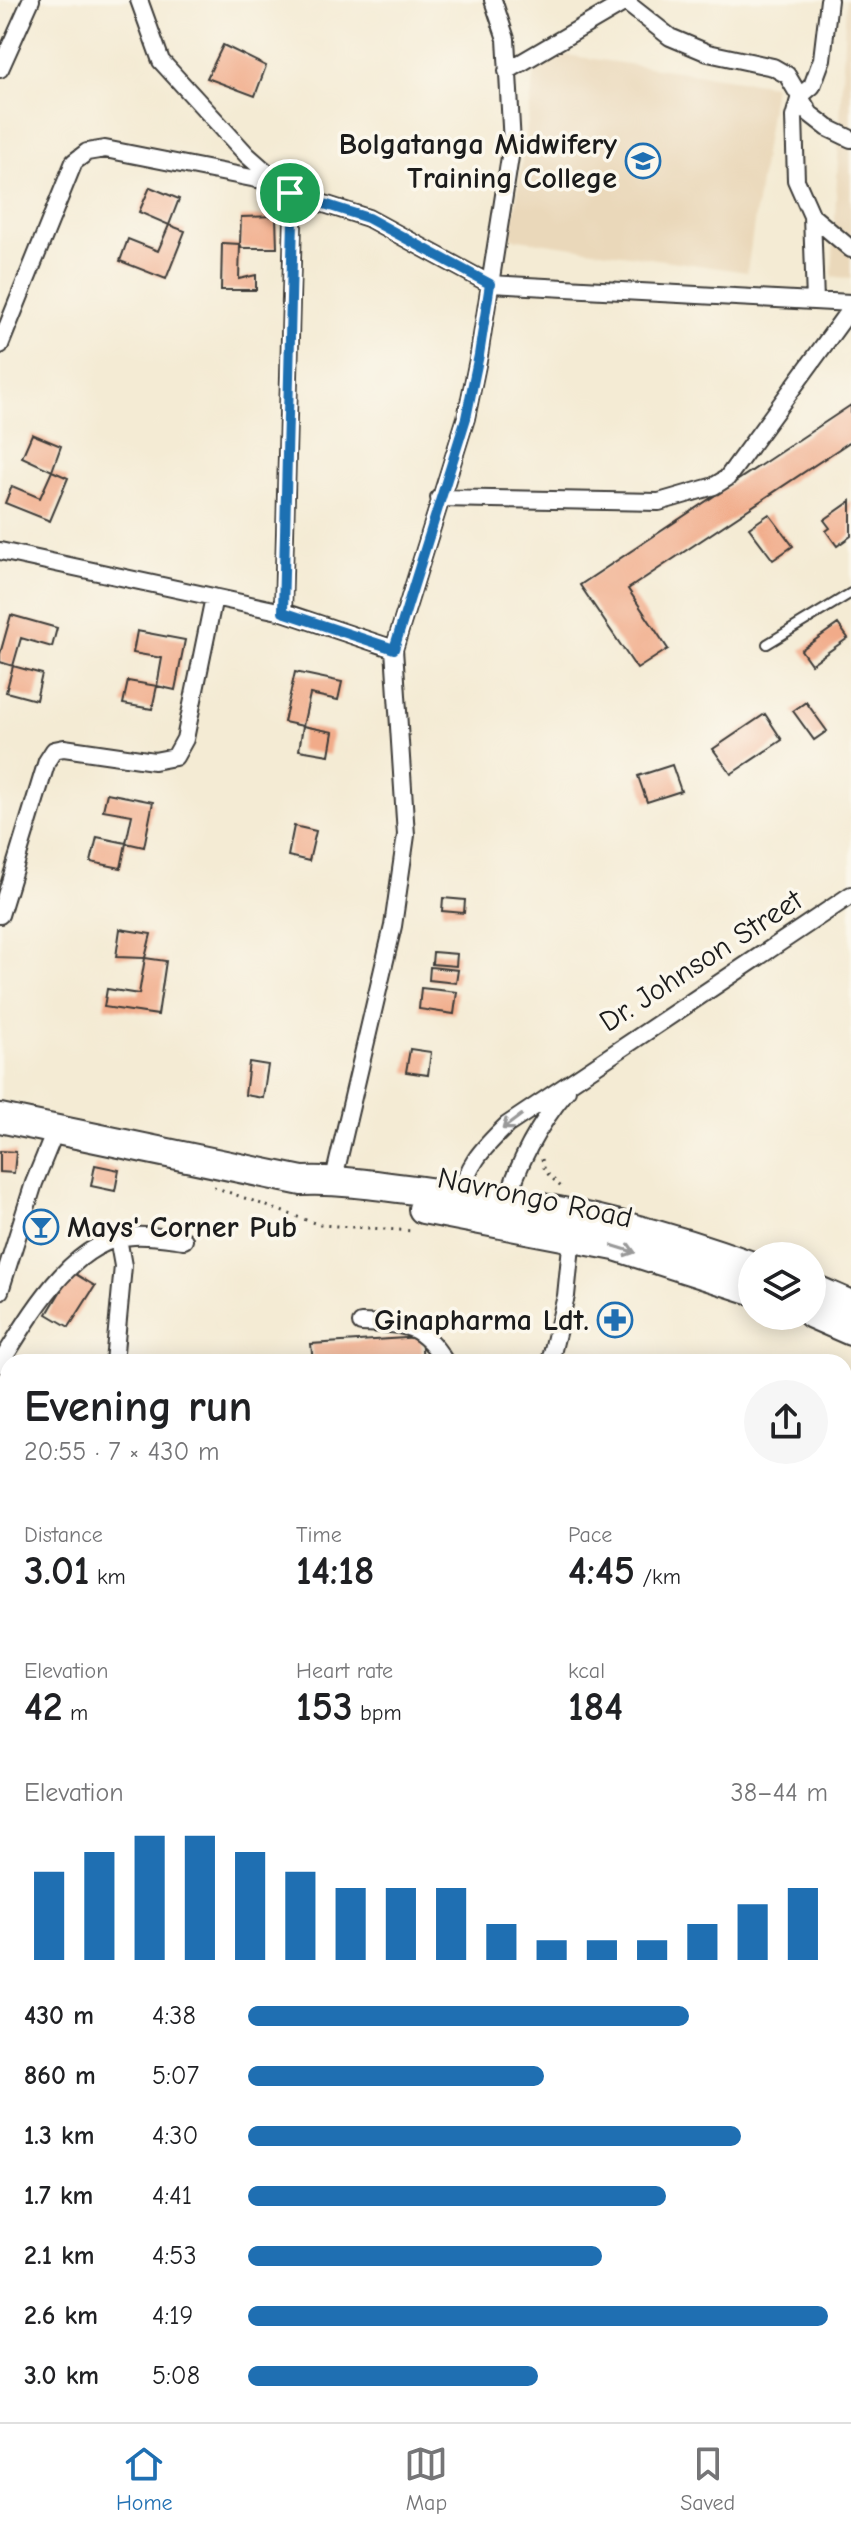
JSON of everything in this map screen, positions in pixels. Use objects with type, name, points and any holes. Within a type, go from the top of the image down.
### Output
[{"type":"highway","name":"Navrongo Road","points":[[0,1118],[302,1181],[504,1212],[591,1218],[738,1261]]},
{"type":"highway","name":"Navrongo Road","points":[[504,1212],[572,1236],[615,1246],[738,1286]]},
{"type":"highway","points":[[826,1294],[851,1305]]},
{"type":"highway","points":[[826,1320],[851,1331]]},
{"type":"street","points":[[0,69],[31,0]]},
{"type":"street","points":[[332,1186],[393,926],[406,835],[394,649],[466,418],[512,144],[506,39],[493,0]]},
{"type":"street","points":[[815,301],[812,216],[796,180],[794,117],[800,96],[812,86],[822,59],[829,0]]},
{"type":"street","points":[[140,1],[161,61],[247,155],[284,188],[293,220],[283,612]]},
{"type":"street","points":[[507,71],[624,1],[670,37],[708,53],[773,67],[787,75],[810,114],[828,128],[851,139]]},
{"type":"street","points":[[0,345],[74,162],[87,152],[105,149],[284,188],[368,218],[490,284],[815,301],[851,306],[727,478],[714,486],[659,502],[439,498]]},
{"type":"street","points":[[812,216],[851,249]]},
{"type":"street","points":[[0,551],[283,612],[394,649]]},
{"type":"street","points":[[0,915],[47,761],[54,750],[64,748],[154,761],[175,757],[185,739],[214,597]]},
{"type":"street","name":"Dr. Johnson Street","points":[[458,1205],[463,1183],[476,1156],[507,1125],[851,895]]},
{"type":"street","name":"Dr. Johnson Street","points":[[504,1212],[538,1142],[544,1120],[581,1073]]},
{"type":"street","points":[[0,1291],[34,1183],[56,1129]]},
{"type":"street","points":[[7,1354],[50,1288],[89,1251],[118,1238],[134,1236],[184,1240]]},
{"type":"street","points":[[552,1354],[566,1296],[572,1236]]},
{"type":"street","points":[[115,1354],[123,1266],[118,1238]]},
{"type":"street","points":[[361,1323],[405,1324],[433,1341],[440,1354]]},
{"type":"lane","points":[[767,644],[851,593]]},
{"type":"path","points":[[538,1142],[545,1171],[563,1190]]},
{"type":"path","points":[[209,1185],[320,1225],[418,1231]]},
{"type":"shaded area","points":[[846,0],[851,0],[851,278],[832,277]]},
{"type":"shaded area","name":"Bolgatanga Midwifery Training College","points":[[538,51],[774,85],[747,272],[511,238]]},
{"type":"building","points":[[223,45],[266,66],[255,96],[207,78]]},
{"type":"building","points":[[150,187],[179,199],[169,225],[139,212]]},
{"type":"building","points":[[276,216],[277,248],[242,248],[241,217]]},
{"type":"building","points":[[169,225],[185,231],[166,279],[120,261],[128,239],[158,251]]},
{"type":"building","points":[[222,243],[240,244],[239,279],[256,275],[256,290],[221,290]]},
{"type":"building","points":[[851,405],[851,441],[628,589],[668,649],[637,669],[580,585]]},
{"type":"building","points":[[32,434],[61,446],[52,471],[22,457]]},
{"type":"building","points":[[52,471],[68,478],[50,521],[5,503],[12,486],[40,498]]},
{"type":"building","points":[[851,501],[851,536],[837,546],[826,531],[830,528],[824,520]]},
{"type":"building","points":[[769,514],[793,546],[773,560],[749,528]]},
{"type":"building","points":[[11,615],[57,628],[52,647],[21,638],[13,666],[0,662]]},
{"type":"building","points":[[838,624],[848,638],[811,664],[801,650]]},
{"type":"building","points":[[137,631],[185,640],[175,690],[157,686],[162,658],[133,653]]},
{"type":"building","points":[[13,666],[42,674],[36,700],[6,692]]},
{"type":"building","points":[[295,672],[342,682],[338,700],[310,694],[303,726],[284,722]]},
{"type":"building","points":[[128,681],[157,686],[152,709],[123,704]]},
{"type":"building","points":[[806,702],[827,731],[814,740],[793,711]]},
{"type":"building","points":[[765,714],[782,740],[731,774],[713,749]]},
{"type":"building","points":[[303,726],[333,732],[329,755],[299,750]]},
{"type":"building","points":[[672,765],[681,791],[647,802],[638,776]]},
{"type":"building","points":[[107,793],[153,802],[144,847],[126,843],[132,815],[103,810]]},
{"type":"building","points":[[294,826],[316,831],[309,861],[288,856]]},
{"type":"building","points":[[97,837],[126,843],[121,868],[91,862]]},
{"type":"building","points":[[443,898],[465,900],[464,913],[442,911]]},
{"type":"building","points":[[120,929],[151,934],[145,958],[116,957]]},
{"type":"building","points":[[433,952],[457,954],[456,966],[432,964]]},
{"type":"building","points":[[145,958],[166,961],[158,1015],[104,1007],[107,989],[139,994]]},
{"type":"building","points":[[430,967],[458,970],[456,983],[429,980]]},
{"type":"building","points":[[421,988],[457,992],[454,1014],[419,1009]]},
{"type":"building","points":[[410,1049],[431,1052],[428,1075],[406,1072]]},
{"type":"building","points":[[249,1062],[268,1065],[263,1098],[245,1095]]},
{"type":"building","points":[[0,1151],[16,1152],[14,1173],[0,1172]]},
{"type":"building","points":[[95,1165],[119,1170],[115,1191],[91,1186]]},
{"type":"building","points":[[72,1272],[95,1286],[69,1327],[47,1314]]},
{"type":"building","points":[[421,1337],[422,1354],[312,1354],[311,1344]]},
{"type":"place","name":"Bolgatanga Midwifery Training College","points":[[643,161]]},
{"type":"place","name":"Mays' Corner Pub","points":[[41,1227]]},
{"type":"place","name":"Ginapharma Ldt.","points":[[615,1320]]},
{"type":"route","points":[[290,193],[368,218],[490,284],[466,418],[394,649],[283,612],[293,220],[290,193]]}]
